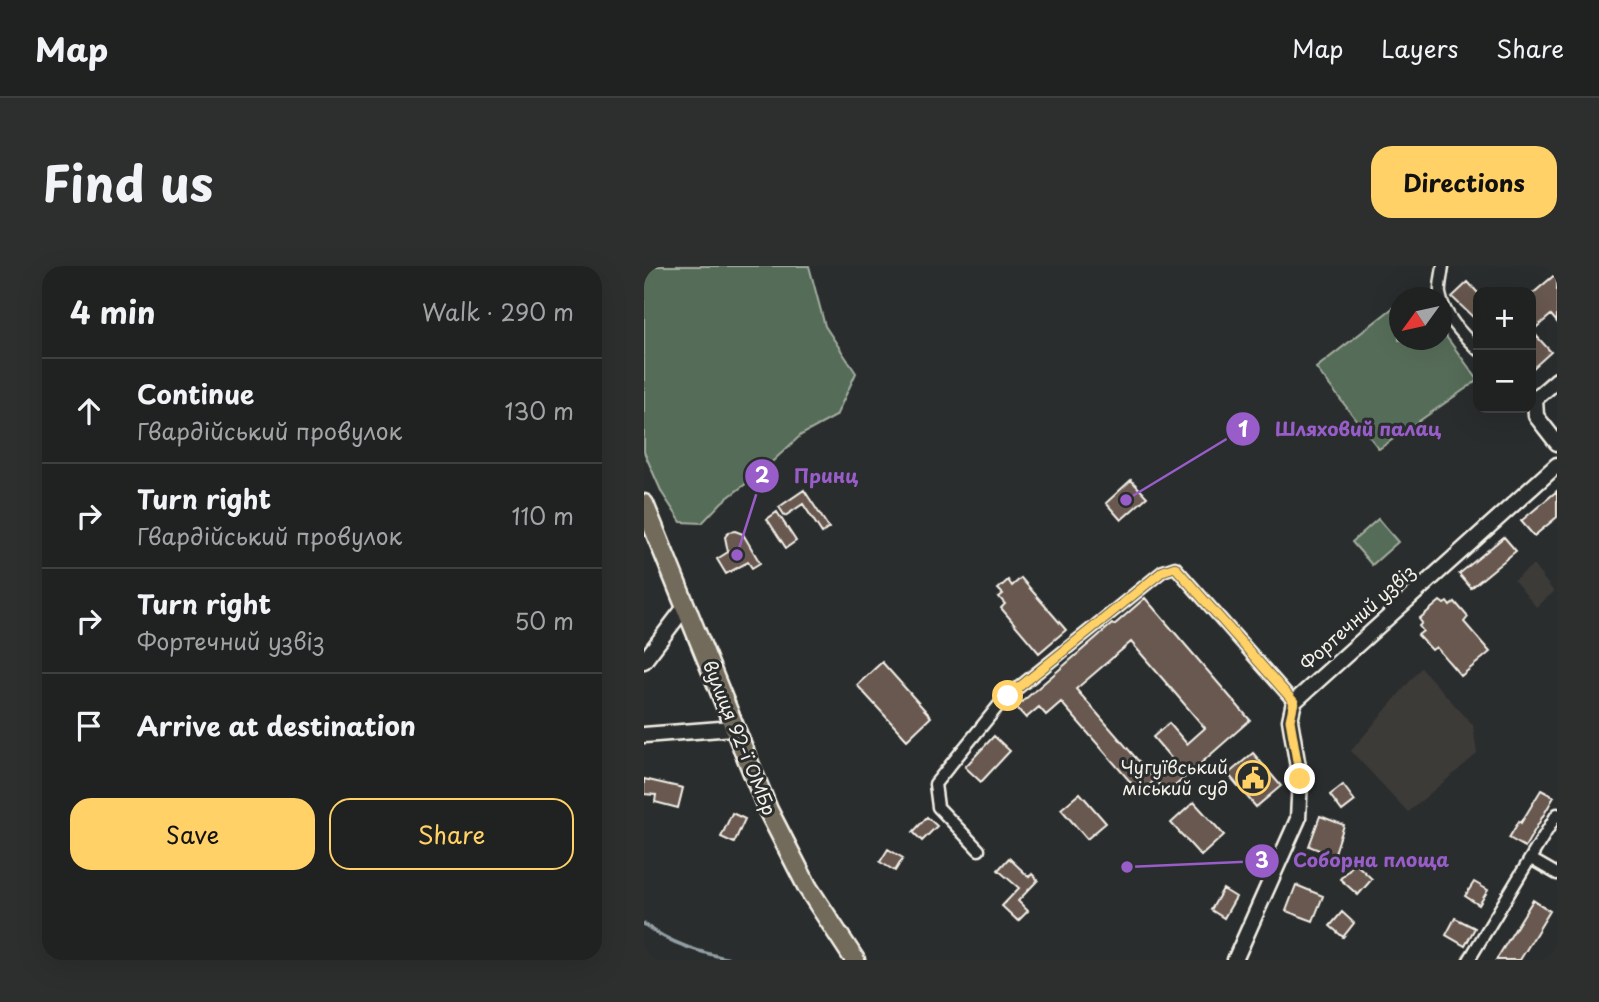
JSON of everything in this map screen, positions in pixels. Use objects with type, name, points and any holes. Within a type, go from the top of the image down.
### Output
[{"type":"highway","name":"вулиця 92-ї ОМБр","points":[[644,504],[733,728],[787,850],[819,907],[855,960]]},
{"type":"street","points":[[1443,266],[1440,294],[1460,332],[1473,345]]},
{"type":"street","points":[[1536,396],[1557,380]]},
{"type":"street","points":[[1536,413],[1557,443]]},
{"type":"street","name":"Фортечний узвіз","points":[[1294,702],[1557,465]]},
{"type":"street","points":[[979,850],[938,807],[936,784],[1003,700],[1163,571],[1175,567],[1294,702],[1290,720],[1300,779],[1298,819],[1235,960]]},
{"type":"street","points":[[644,660],[685,607]]},
{"type":"street","points":[[644,735],[733,728]]},
{"type":"street","points":[[1469,960],[1557,814]]},
{"type":"street","points":[[1531,859],[1557,874]]},
{"type":"shaded area","points":[[1533,565],[1554,592],[1536,607],[1514,580]]},
{"type":"shaded area","points":[[1421,668],[1473,725],[1477,754],[1408,812],[1351,751]]},
{"type":"green space","points":[[644,266],[809,266],[825,326],[856,373],[836,416],[801,435],[760,473],[722,502],[702,523],[681,522],[662,493],[644,452]]},
{"type":"green space","points":[[1389,311],[1389,350],[1452,350],[1452,345],[1473,373],[1473,383],[1379,449],[1316,368]]},
{"type":"green space","points":[[1378,519],[1398,542],[1372,565],[1352,542]]},
{"type":"building","points":[[1557,273],[1557,322],[1551,315],[1536,328],[1536,291]]},
{"type":"building","points":[[1468,282],[1473,288],[1473,317],[1452,297]]},
{"type":"building","points":[[1536,335],[1551,352],[1536,366]]},
{"type":"building","points":[[1131,480],[1147,497],[1121,520],[1106,503]]},
{"type":"building","points":[[804,490],[829,528],[822,533],[803,504],[785,516],[779,507]]},
{"type":"building","points":[[1557,491],[1557,517],[1534,536],[1521,521]]},
{"type":"building","points":[[777,512],[796,541],[786,548],[767,519]]},
{"type":"building","points":[[729,532],[743,534],[760,563],[752,568],[748,562],[726,574],[717,559],[728,552],[725,537]]},
{"type":"building","points":[[1504,537],[1516,551],[1471,588],[1459,574]]},
{"type":"building","points":[[1021,578],[1066,630],[1039,653],[1001,608],[1005,604],[999,597],[1003,594],[998,589],[1008,580],[1012,586]]},
{"type":"building","points":[[1145,598],[1250,720],[1167,793],[1151,775],[1171,758],[1153,737],[1169,723],[1187,744],[1205,728],[1131,642],[1076,689],[1155,780],[1140,793],[1061,702],[1046,715],[1039,707],[1026,718],[1016,707]]},
{"type":"building","points":[[1440,601],[1444,604],[1447,602],[1450,606],[1455,602],[1468,617],[1464,622],[1490,652],[1461,676],[1436,647],[1432,650],[1418,635],[1423,631],[1419,626],[1422,623],[1419,619]]},
{"type":"building","points":[[882,662],[931,717],[907,740],[857,685]]},
{"type":"building","points":[[994,736],[1010,751],[981,782],[965,767]]},
{"type":"building","points":[[1253,753],[1281,786],[1256,807],[1228,774]]},
{"type":"building","points":[[644,779],[683,788],[678,808],[655,802],[656,795],[644,794]]},
{"type":"building","points":[[1343,785],[1355,801],[1342,811],[1330,795]]},
{"type":"building","points":[[1541,790],[1554,797],[1525,847],[1509,838]]},
{"type":"building","points":[[1080,793],[1106,823],[1087,839],[1061,809]]},
{"type":"building","points":[[1194,802],[1224,835],[1201,856],[1171,823]]},
{"type":"building","points":[[732,813],[745,819],[734,843],[721,837]]},
{"type":"building","points":[[1320,816],[1344,825],[1334,856],[1309,846]]},
{"type":"building","points":[[927,817],[937,826],[922,841],[913,832]]},
{"type":"building","points":[[888,849],[903,858],[895,871],[880,862]]},
{"type":"building","points":[[1009,858],[1029,877],[1032,874],[1038,880],[1018,901],[1028,911],[1018,921],[1002,906],[1019,888],[998,870]]},
{"type":"building","points":[[1355,863],[1372,879],[1358,895],[1340,879]]},
{"type":"building","points":[[1474,882],[1488,890],[1479,905],[1465,896]]},
{"type":"building","points":[[1296,885],[1323,896],[1313,921],[1286,911]]},
{"type":"building","points":[[1223,889],[1236,897],[1224,918],[1211,910]]},
{"type":"building","points":[[1533,900],[1550,911],[1520,960],[1496,960]]},
{"type":"building","points":[[1342,912],[1354,923],[1343,937],[1330,926]]},
{"type":"building","points":[[1455,918],[1475,928],[1465,946],[1446,935]]},
{"type":"waterway","points":[[644,924],[687,947],[734,960]]},
{"type":"place","name":"Шляховий палац","points":[[1126,500]]},
{"type":"place","name":"Принц","points":[[737,555]]},
{"type":"place","name":"Чугуївський міський суд","points":[[1253,778]]},
{"type":"place","name":"Соборна площа","points":[[1127,867]]},
{"type":"route","points":[[1008,696],[1163,571],[1175,567],[1294,702],[1290,720],[1291,736],[1300,779]]}]
